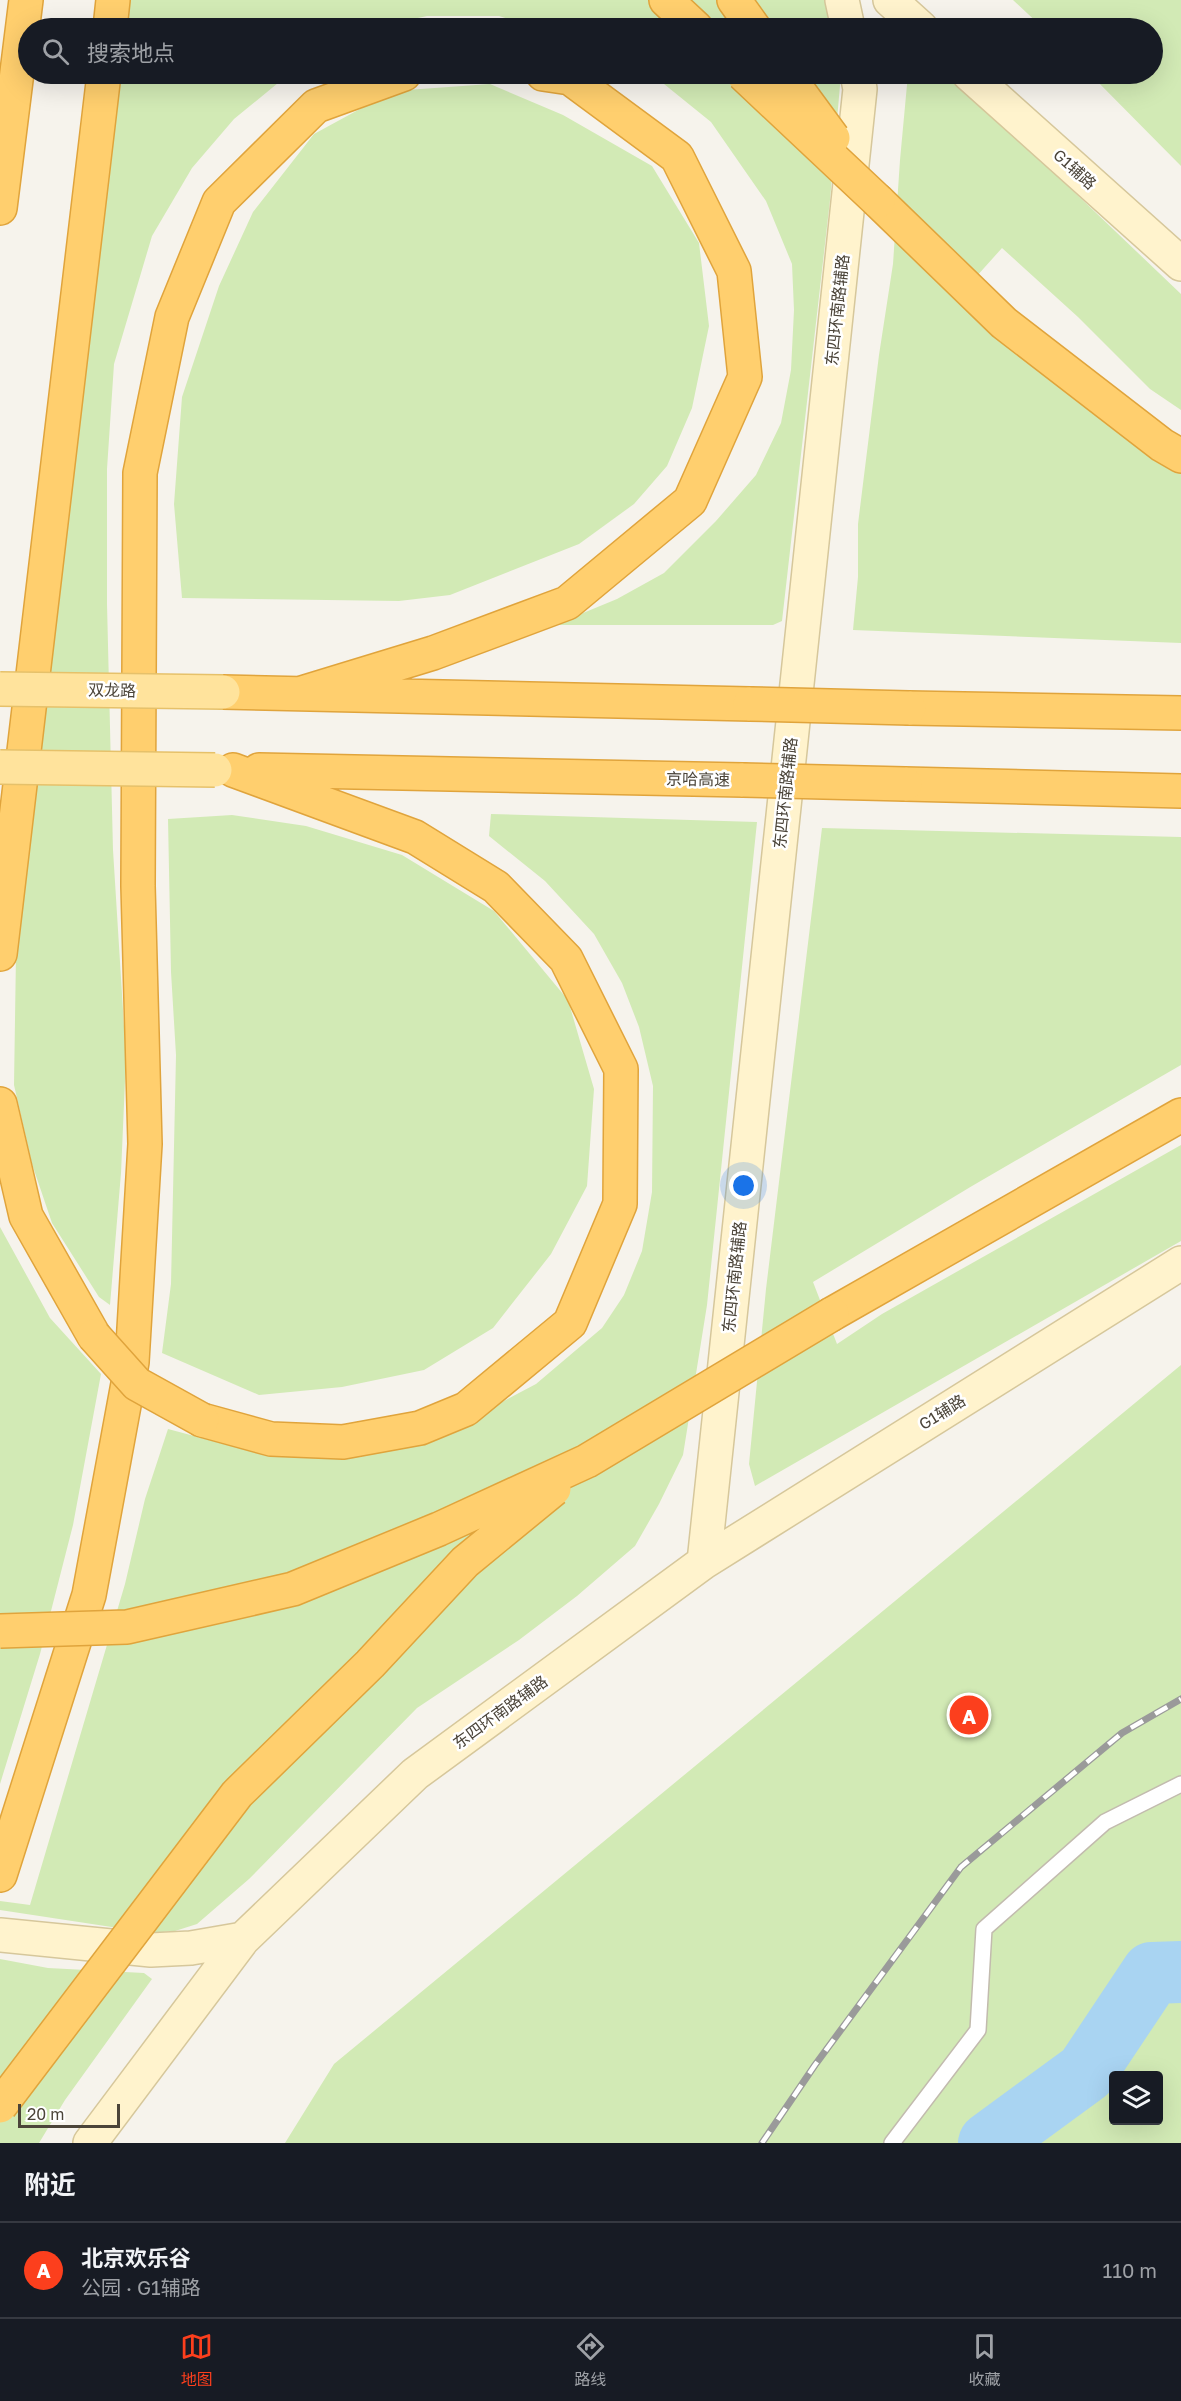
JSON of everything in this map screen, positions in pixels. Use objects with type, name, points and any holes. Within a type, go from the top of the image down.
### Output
[{"type":"highway","points":[[24,18],[26,0]]},
{"type":"highway","points":[[111,18],[113,0]]},
{"type":"highway","points":[[666,0],[685,18]]},
{"type":"highway","points":[[734,0],[747,18]]},
{"type":"highway","points":[[0,207],[18,64]]},
{"type":"highway","points":[[0,954],[103,84]]},
{"type":"highway","points":[[0,1875],[89,1594],[132,1362],[145,1144],[138,886],[140,473],[172,317],[219,202],[316,106],[376,84]]},
{"type":"highway","points":[[302,693],[433,653],[567,603],[690,501],[745,377],[734,271],[677,157],[578,84]]},
{"type":"highway","points":[[754,84],[1004,322],[1162,445],[1181,456]]},
{"type":"highway","points":[[793,84],[878,201]]},
{"type":"highway","points":[[223,692],[1181,713]]},
{"type":"highway","points":[[0,1104],[26,1216],[94,1336],[137,1384],[202,1419],[271,1439],[343,1442],[420,1428],[466,1409],[570,1323],[620,1204],[621,1069],[566,959],[496,887],[415,837],[224,770]]},
{"type":"highway","name":"京哈高速","points":[[224,770],[1181,791]]},
{"type":"highway","points":[[0,1631],[127,1627],[293,1589],[439,1529],[588,1461],[832,1314],[1181,1115]]},
{"type":"highway","points":[[0,2106],[237,1794],[370,1664],[465,1562],[588,1461]]},
{"type":"main road","points":[[842,0],[846,18]]},
{"type":"main road","points":[[890,0],[910,18]]},
{"type":"main road","name":"东四环南路辅路","points":[[90,2143],[243,1939],[415,1774],[704,1562],[859,84]]},
{"type":"main road","name":"G1辅路","points":[[980,84],[1181,264]]},
{"type":"main road","name":"双龙路","points":[[0,689],[223,692]]},
{"type":"main road","points":[[0,767],[224,770]]},
{"type":"main road","name":"G1辅路","points":[[704,1562],[1181,1263]]},
{"type":"main road","points":[[0,1935],[151,1950],[191,1948],[243,1939]]},
{"type":"lane","points":[[892,2143],[978,2030],[984,1929],[1105,1822],[1181,1784]]},
{"type":"green space","points":[[129,0],[829,0],[834,18],[427,16],[418,18],[126,18]]},
{"type":"green space","points":[[1013,0],[1181,0],[1181,166],[1100,84],[1163,84],[1163,18],[1032,18]]},
{"type":"green space","points":[[118,84],[277,84],[234,119],[192,168],[152,236],[114,364],[107,469],[107,604],[113,850],[126,1058],[121,1173],[110,1305],[99,1297],[52,1223],[32,1164],[14,1085],[16,955]]},
{"type":"green space","points":[[490,84],[563,115],[652,166],[699,243],[709,326],[692,408],[667,466],[634,504],[579,544],[450,595],[399,601],[182,598],[174,504],[182,397],[219,286],[253,212],[314,134],[393,91]]},
{"type":"green space","points":[[664,84],[840,84],[830,200],[782,621],[773,625],[554,625],[617,599],[664,573],[716,521],[756,475],[781,423],[791,370],[794,310],[792,264],[766,201],[711,122]]},
{"type":"green space","points":[[907,84],[966,84],[1048,167],[1181,294],[1181,410],[1150,389],[1078,317],[1002,248],[958,297],[1079,400],[1181,473],[1181,643],[853,630],[858,577],[858,524],[893,264]]},
{"type":"green space","points":[[491,814],[757,822],[707,1305],[683,1455],[635,1546],[577,1596],[519,1640],[417,1708],[249,1879],[197,1924],[175,1931],[151,1933],[0,1910],[0,1901],[30,1905],[125,1584],[145,1499],[168,1429],[239,1448],[335,1456],[441,1434],[536,1384],[602,1328],[624,1295],[642,1251],[652,1192],[653,1086],[639,1027],[622,983],[594,934],[545,881],[489,836]]},
{"type":"green space","points":[[232,815],[306,826],[402,855],[494,911],[568,1000],[594,1089],[587,1186],[551,1254],[493,1328],[424,1370],[342,1387],[259,1395],[162,1353],[171,1284],[176,1055],[171,972],[168,819]]},
{"type":"green space","points":[[822,828],[1181,837],[1181,1065],[972,1186],[813,1282],[837,1344],[882,1314],[1181,1145],[1181,1241],[755,1486],[749,1464],[766,1289]]},
{"type":"green space","points":[[0,1227],[50,1318],[101,1374],[73,1525],[40,1654],[0,1784]]},
{"type":"green space","points":[[1181,1365],[1181,2143],[285,2143],[334,2064]]},
{"type":"green space","points":[[0,1959],[48,1968],[144,1973],[152,1979],[65,2100],[39,2143],[0,2143]]},
{"type":"waterway","points":[[989,2143],[1086,2072],[1152,1973],[1181,1972]]},
{"type":"railway","points":[[762,2143],[815,2065],[961,1867],[1122,1733],[1181,1699]]},
{"type":"place","name":"北京欢乐谷","points":[[969,1715]]}]
